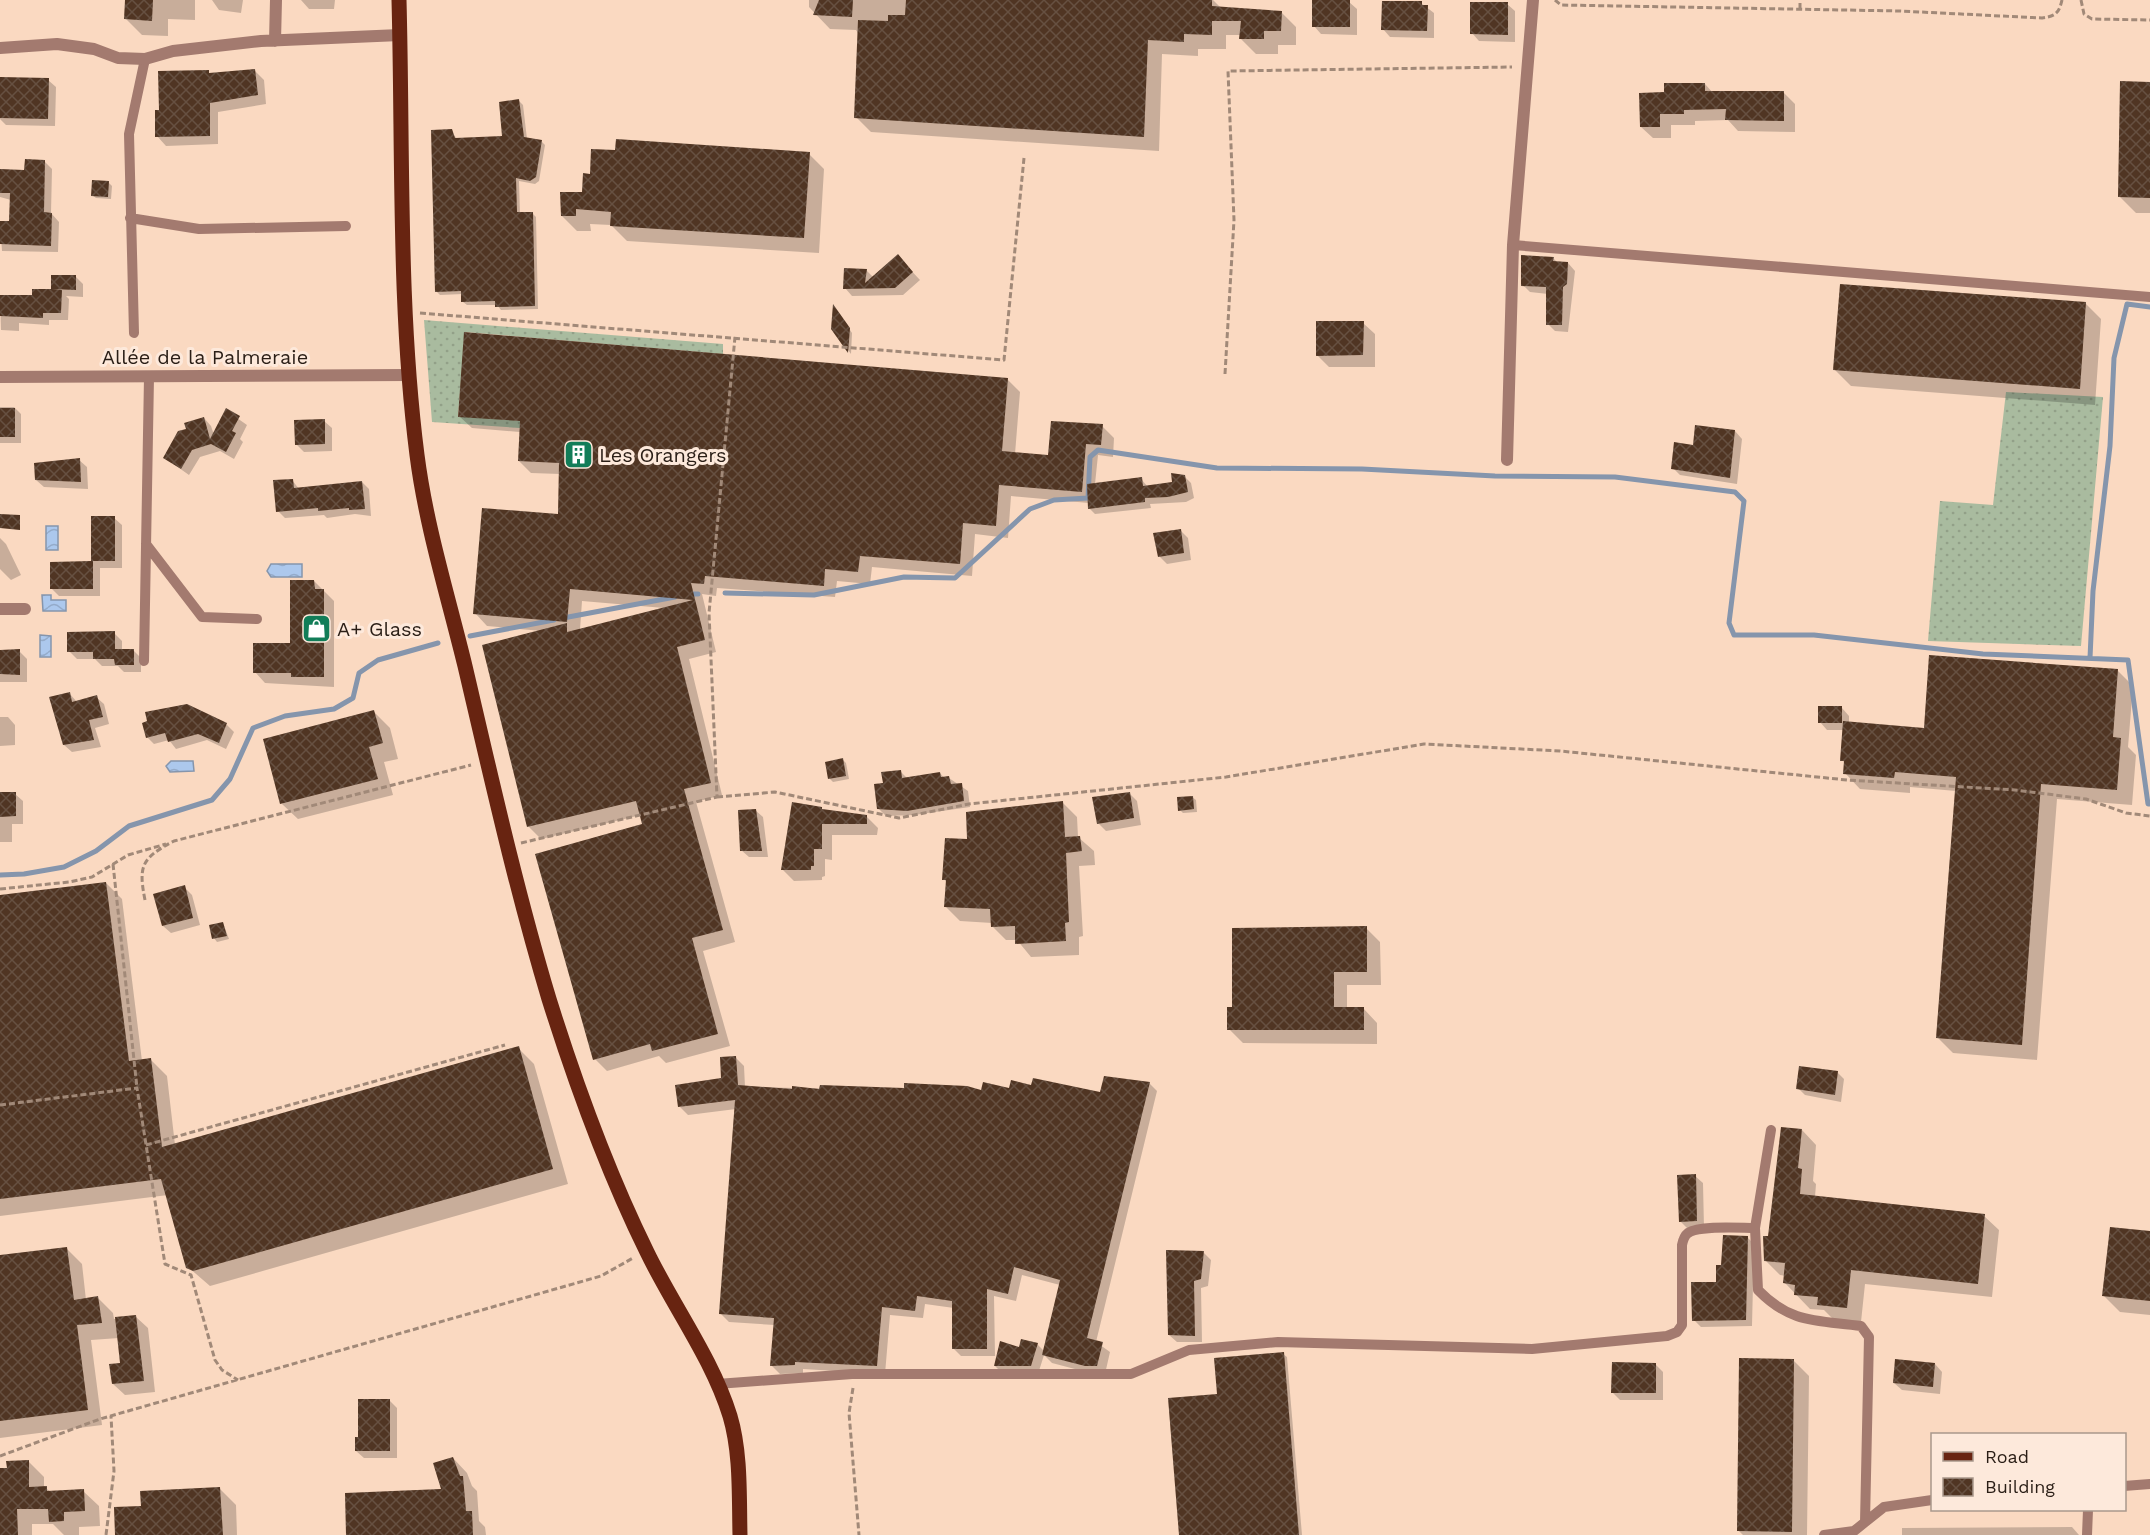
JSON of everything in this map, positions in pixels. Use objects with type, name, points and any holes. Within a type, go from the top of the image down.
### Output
[{"type":"main road","points":[[399,0],[406,312],[409,375],[420,474],[508,846],[548,994],[582,1100],[646,1251],[717,1384],[734,1430],[740,1535]]},
{"type":"street","points":[[275,41],[276,0]]},
{"type":"street","points":[[1506,460],[1513,245],[1533,0]]},
{"type":"street","points":[[0,48],[57,44],[94,49],[118,58],[146,59],[172,51],[275,41],[400,35]]},
{"type":"street","name":"Allée de la Palmeraie","points":[[0,377],[409,375]]},
{"type":"street","points":[[0,609],[25,609]]},
{"type":"lane","points":[[134,333],[129,134],[146,59]]},
{"type":"lane","points":[[130,218],[199,229],[345,226]]},
{"type":"lane","points":[[1513,245],[2150,297]]},
{"type":"lane","points":[[144,661],[149,377]]},
{"type":"lane","points":[[146,544],[202,617],[257,619]]},
{"type":"lane","points":[[1771,1130],[1755,1228],[1758,1290],[1774,1307],[1797,1318],[1861,1326],[1869,1336],[1865,1522]]},
{"type":"lane","points":[[717,1384],[854,1374],[1131,1374],[1189,1350],[1278,1342],[1532,1349],[1667,1336],[1677,1332],[1682,1325],[1682,1245],[1684,1237],[1690,1231],[1704,1229],[1755,1228]]},
{"type":"lane","points":[[2126,1486],[2150,1484]]},
{"type":"lane","points":[[1824,1535],[1854,1531],[1884,1507],[1931,1500]]},
{"type":"lane","points":[[2087,1535],[2088,1511]]},
{"type":"path","points":[[1556,0],[1561,4],[1800,9],[2042,18],[2054,16],[2059,12],[2062,0]]},
{"type":"path","points":[[1800,0],[1800,9]]},
{"type":"path","points":[[2081,0],[2084,14],[2092,19],[2150,20]]},
{"type":"path","points":[[1225,374],[1234,220],[1228,71],[1529,67]]},
{"type":"path","points":[[406,312],[1004,360],[1024,158]]},
{"type":"path","points":[[717,797],[710,613],[735,337]]},
{"type":"path","points":[[508,846],[717,797],[775,792],[898,818],[969,804],[1226,777],[1424,744],[1560,751],[1847,780],[2015,790],[2086,799],[2126,813],[2150,816]]},
{"type":"path","points":[[0,889],[69,882],[92,877],[128,855],[174,841],[487,760]]},
{"type":"path","points":[[146,900],[141,871],[146,860],[174,841]]},
{"type":"path","points":[[113,864],[137,1088],[165,1264],[191,1275],[215,1360],[222,1370],[239,1380]]},
{"type":"path","points":[[146,1144],[505,1045]]},
{"type":"path","points":[[0,1105],[137,1088]]},
{"type":"path","points":[[0,1456],[111,1416],[601,1276],[646,1251]]},
{"type":"path","points":[[854,1374],[849,1413],[859,1535]]},
{"type":"path","points":[[106,1535],[114,1471],[111,1416]]},
{"type":"green space","points":[[424,320],[723,344],[723,354],[465,332],[458,416],[550,423],[550,430],[432,422]]},
{"type":"green space","points":[[2006,392],[2103,397],[2081,646],[1928,641],[1940,501],[1993,505]]},
{"type":"water","points":[[46,526],[58,526],[58,550],[46,550]]},
{"type":"water","points":[[271,564],[302,564],[302,577],[271,577],[267,571]]},
{"type":"water","points":[[42,595],[51,595],[51,600],[66,600],[66,611],[43,611]]},
{"type":"water","points":[[40,635],[51,636],[51,657],[40,657]]},
{"type":"water","points":[[171,761],[193,761],[194,771],[170,772],[166,766]]},
{"type":"building","points":[[125,0],[153,0],[152,21],[124,19]]},
{"type":"building","points":[[819,0],[853,0],[852,17],[813,15]]},
{"type":"building","points":[[906,0],[1212,0],[1212,6],[1282,11],[1281,31],[1264,31],[1264,39],[1239,39],[1241,21],[1212,21],[1212,35],[1184,34],[1184,42],[1148,40],[1144,137],[854,118],[858,20],[888,21],[888,15],[905,15]]},
{"type":"building","points":[[1312,0],[1350,0],[1350,27],[1312,27]]},
{"type":"building","points":[[1382,1],[1422,1],[1422,5],[1428,5],[1427,31],[1381,30]]},
{"type":"building","points":[[1470,2],[1508,2],[1508,35],[1470,34]]},
{"type":"building","points":[[255,69],[258,95],[210,103],[210,136],[155,137],[155,110],[159,110],[158,71],[209,70],[209,73]]},
{"type":"building","points":[[0,77],[49,78],[48,119],[0,118]]},
{"type":"building","points":[[2120,81],[2150,82],[2150,198],[2118,197]]},
{"type":"building","points":[[1664,83],[1705,83],[1705,91],[1784,91],[1784,121],[1725,120],[1726,109],[1684,110],[1684,114],[1660,114],[1660,127],[1640,127],[1639,93],[1664,92]]},
{"type":"building","points":[[519,99],[524,137],[542,140],[536,177],[530,181],[516,178],[517,212],[533,212],[535,306],[495,307],[495,301],[461,302],[461,291],[435,292],[431,130],[452,129],[455,138],[502,136],[499,102]]},
{"type":"building","points":[[616,139],[810,152],[804,238],[610,226],[611,212],[576,209],[576,216],[561,216],[560,192],[582,192],[583,173],[590,174],[591,149],[615,150]]},
{"type":"building","points":[[25,159],[45,160],[44,212],[52,213],[51,246],[0,244],[0,221],[9,221],[10,193],[0,193],[0,169],[24,170]]},
{"type":"building","points":[[92,180],[109,181],[108,197],[91,196]]},
{"type":"building","points":[[898,254],[913,272],[895,288],[843,289],[844,268],[867,269],[865,283]]},
{"type":"building","points":[[1521,255],[1554,257],[1553,261],[1568,262],[1567,284],[1563,287],[1562,325],[1546,325],[1546,287],[1521,286]]},
{"type":"building","points":[[51,275],[76,275],[76,290],[52,289],[62,290],[61,313],[43,313],[43,318],[0,316],[0,295],[32,295],[32,289],[51,289]]},
{"type":"building","points":[[1840,284],[2086,302],[2080,389],[1833,370]]},
{"type":"building","points":[[833,304],[850,328],[848,353],[831,329]]},
{"type":"building","points":[[1316,321],[1364,321],[1363,355],[1316,356]]},
{"type":"building","points":[[464,332],[1008,378],[1002,451],[1048,455],[1051,421],[1103,424],[1101,445],[1086,444],[1082,492],[999,485],[996,526],[963,523],[960,564],[860,556],[858,572],[825,569],[824,586],[705,576],[704,584],[691,583],[705,640],[677,647],[711,783],[684,789],[723,930],[692,938],[718,1034],[652,1051],[650,1044],[593,1060],[535,854],[642,824],[636,801],[527,827],[482,645],[567,623],[567,632],[693,600],[570,589],[567,622],[473,614],[482,508],[558,514],[559,463],[518,461],[520,421],[458,417]]},
{"type":"building","points":[[0,408],[15,408],[15,437],[0,437]]},
{"type":"building","points":[[226,408],[240,416],[232,431],[236,433],[226,452],[211,444],[192,450],[181,469],[163,458],[178,431],[186,429],[184,423],[204,417],[210,439]]},
{"type":"building","points":[[325,419],[325,444],[295,445],[294,420]]},
{"type":"building","points":[[1695,425],[1735,430],[1730,478],[1671,469],[1674,442],[1693,445]]},
{"type":"building","points":[[80,458],[81,482],[35,480],[34,463]]},
{"type":"building","points":[[1171,473],[1185,475],[1188,492],[1168,497],[1145,498],[1145,502],[1088,509],[1087,484],[1142,477],[1143,486],[1172,482]]},
{"type":"building","points":[[293,479],[294,488],[362,481],[365,509],[318,511],[318,508],[276,512],[273,480]]},
{"type":"building","points":[[0,514],[20,515],[20,530],[0,528]]},
{"type":"building","points":[[91,516],[115,516],[115,561],[93,561],[93,589],[50,589],[50,562],[91,561]]},
{"type":"building","points":[[1181,529],[1184,553],[1158,557],[1153,533]]},
{"type":"building","points":[[290,580],[314,580],[315,589],[324,589],[324,677],[291,677],[291,673],[253,673],[253,643],[290,643]]},
{"type":"building","points":[[115,631],[115,649],[134,649],[134,665],[115,665],[114,659],[93,659],[93,652],[67,652],[67,632]]},
{"type":"building","points":[[20,649],[20,675],[0,674],[0,650]]},
{"type":"building","points":[[1929,655],[2118,669],[2113,737],[2121,738],[2117,790],[2041,784],[2022,1045],[1936,1038],[1956,777],[1895,772],[1894,778],[1843,774],[1844,761],[1840,761],[1843,721],[1924,728]]},
{"type":"building","points":[[70,692],[72,702],[97,695],[103,717],[89,720],[94,740],[63,745],[49,697]]},
{"type":"building","points":[[187,704],[227,723],[219,743],[198,734],[168,742],[165,733],[146,738],[142,723],[147,721],[145,712]]},
{"type":"building","points":[[1818,706],[1842,706],[1842,723],[1818,723]]},
{"type":"building","points":[[374,710],[383,743],[369,747],[378,779],[280,804],[263,739]]},
{"type":"building","points":[[843,758],[846,776],[828,779],[825,762]]},
{"type":"building","points":[[901,770],[902,778],[940,772],[941,777],[949,776],[951,784],[962,783],[964,801],[907,811],[877,809],[874,784],[883,783],[881,772]]},
{"type":"building","points":[[0,792],[16,792],[16,816],[0,817]]},
{"type":"building","points":[[1130,792],[1134,818],[1097,824],[1092,797]]},
{"type":"building","points":[[1193,796],[1194,809],[1178,811],[1177,797]]},
{"type":"building","points":[[1063,801],[1065,837],[1080,836],[1082,851],[1066,853],[1069,922],[1065,923],[1066,941],[1015,944],[1015,926],[991,927],[990,909],[944,907],[946,880],[942,880],[945,838],[967,839],[966,812]]},
{"type":"building","points":[[792,802],[867,815],[867,824],[822,824],[822,849],[814,849],[814,866],[811,866],[811,870],[781,870]]},
{"type":"building","points":[[756,809],[762,851],[740,851],[738,810]]},
{"type":"building","points":[[106,882],[129,1061],[151,1058],[162,1147],[519,1046],[553,1169],[193,1271],[186,1268],[161,1179],[0,1199],[0,895]]},
{"type":"building","points":[[185,885],[193,918],[162,926],[153,894]]},
{"type":"building","points":[[223,922],[227,936],[212,939],[209,925]]},
{"type":"building","points":[[1367,926],[1367,972],[1334,972],[1334,1007],[1364,1007],[1364,1030],[1227,1030],[1227,1007],[1232,1007],[1232,928]]},
{"type":"building","points":[[736,1056],[738,1085],[792,1089],[792,1086],[819,1089],[820,1085],[904,1088],[904,1083],[967,1086],[981,1090],[983,1082],[1009,1088],[1011,1080],[1031,1085],[1033,1078],[1100,1092],[1104,1076],[1150,1082],[1087,1338],[1103,1342],[1097,1366],[1085,1366],[1042,1355],[1060,1280],[1014,1267],[1008,1294],[987,1289],[987,1349],[952,1349],[952,1301],[917,1296],[915,1311],[882,1307],[877,1366],[795,1362],[795,1365],[770,1366],[774,1318],[719,1314],[735,1100],[678,1107],[675,1085],[721,1078],[720,1057]]},
{"type":"building","points":[[1799,1066],[1838,1071],[1835,1095],[1796,1089]]},
{"type":"building","points":[[1781,1127],[1802,1129],[1798,1168],[1802,1169],[1800,1194],[1985,1214],[1978,1284],[1851,1270],[1847,1308],[1817,1305],[1818,1297],[1794,1295],[1795,1285],[1783,1283],[1785,1263],[1764,1261],[1763,1236],[1768,1236]]},
{"type":"building","points":[[1696,1174],[1697,1221],[1679,1222],[1677,1175]]},
{"type":"building","points":[[2110,1227],[2150,1231],[2150,1301],[2102,1296]]},
{"type":"building","points":[[1723,1235],[1748,1236],[1746,1320],[1692,1321],[1691,1282],[1716,1282],[1716,1265],[1721,1265]]},
{"type":"building","points":[[67,1247],[74,1300],[98,1296],[102,1323],[77,1325],[88,1410],[0,1421],[0,1255]]},
{"type":"building","points":[[1166,1250],[1204,1251],[1201,1279],[1194,1281],[1195,1336],[1168,1335]]},
{"type":"building","points":[[136,1315],[144,1381],[112,1384],[109,1364],[120,1363],[115,1317]]},
{"type":"building","points":[[1021,1339],[1038,1343],[1031,1366],[994,1366],[1000,1341],[1019,1347]]},
{"type":"building","points":[[1284,1352],[1299,1535],[1179,1535],[1168,1398],[1217,1394],[1214,1358]]},
{"type":"building","points":[[1739,1358],[1794,1359],[1792,1532],[1737,1531]]},
{"type":"building","points":[[1895,1359],[1935,1363],[1933,1387],[1893,1383]]},
{"type":"building","points":[[1612,1362],[1656,1363],[1656,1393],[1611,1393]]},
{"type":"building","points":[[358,1399],[390,1399],[390,1451],[355,1451],[355,1437],[358,1437]]},
{"type":"building","points":[[453,1457],[460,1476],[463,1476],[466,1511],[472,1511],[473,1535],[346,1535],[345,1493],[441,1489],[433,1463]]},
{"type":"building","points":[[29,1460],[29,1487],[47,1486],[47,1491],[84,1489],[85,1511],[64,1512],[64,1521],[49,1522],[48,1509],[17,1509],[18,1535],[0,1535],[0,1468],[7,1468],[6,1461]]},
{"type":"building","points":[[220,1487],[223,1535],[115,1535],[114,1507],[141,1506],[140,1491]]},
{"type":"waterway","points":[[2090,658],[2093,591],[2110,446],[2114,358],[2127,304],[2150,307]]},
{"type":"waterway","points":[[725,593],[814,595],[904,577],[955,578],[1030,509],[1054,500],[1088,498],[1090,457],[1098,450],[1217,468],[1362,469],[1495,476],[1615,477],[1735,492],[1744,501],[1729,623],[1734,635],[1814,635],[1983,654],[2128,660],[2148,804],[2150,804]]},
{"type":"waterway","points":[[687,594],[698,594]]},
{"type":"waterway","points":[[563,618],[675,597]]},
{"type":"waterway","points":[[470,636],[554,620]]},
{"type":"waterway","points":[[0,875],[24,874],[64,867],[96,851],[129,826],[212,800],[230,779],[253,728],[285,716],[334,709],[353,698],[359,673],[378,660],[438,643]]},
{"type":"place","name":"Les Orangers","points":[[578,455]]},
{"type":"place","name":"A+ Glass","points":[[316,629]]}]
